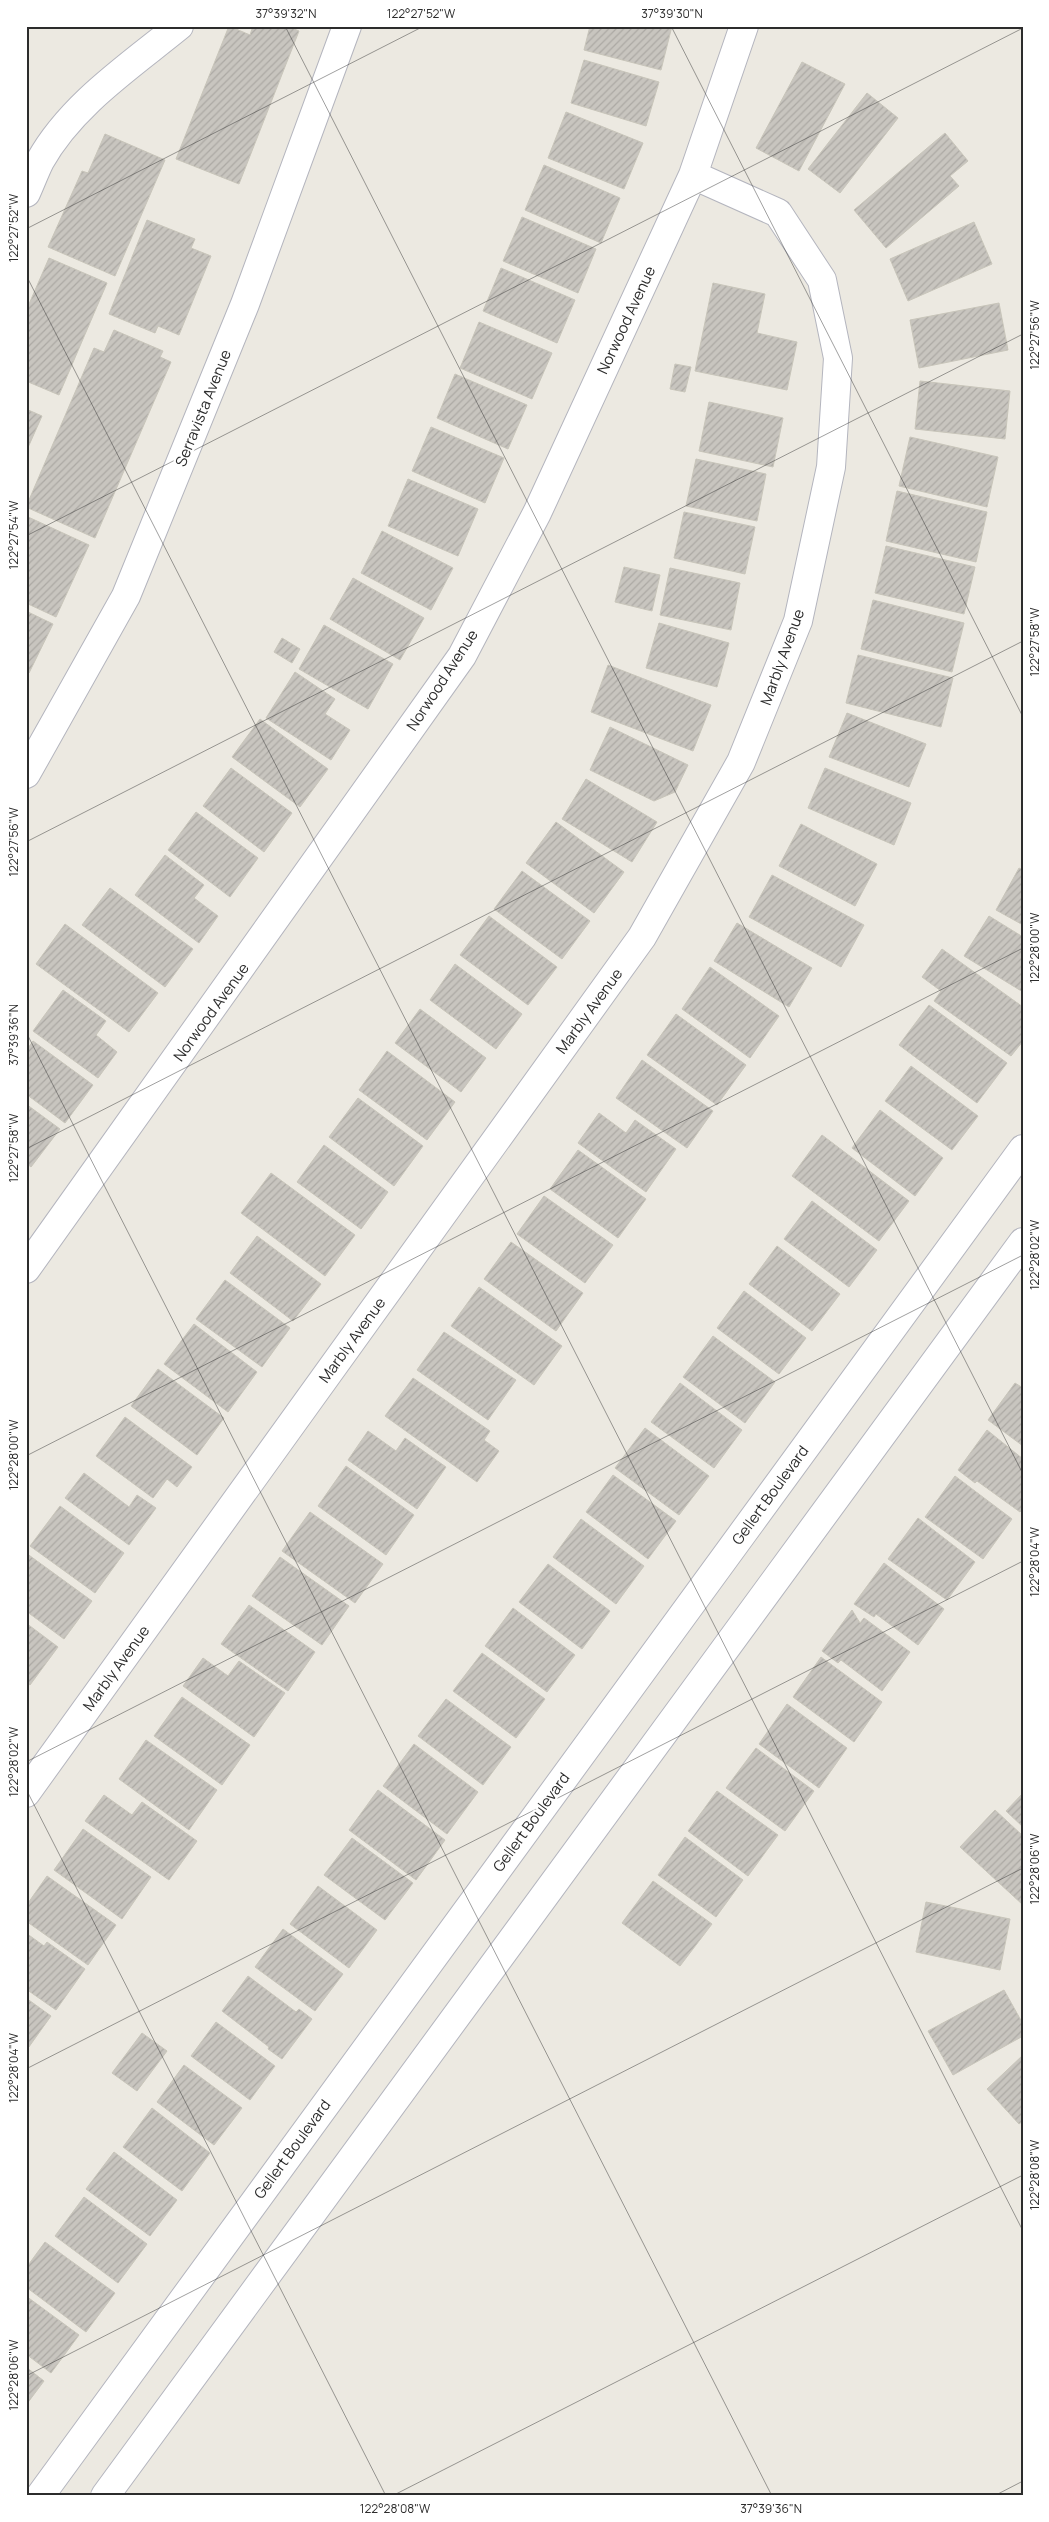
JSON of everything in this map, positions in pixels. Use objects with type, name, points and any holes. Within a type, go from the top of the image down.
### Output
[{"type":"street","points":[[26,193],[40,161],[65,126],[98,92],[179,26]]},
{"type":"street","name":"Serravista Avenue","points":[[26,774],[126,596],[245,304],[347,26]]},
{"type":"street","name":"Norwood Avenue","points":[[26,1269],[462,656],[537,513],[693,175],[744,26]]},
{"type":"street","name":"Marbly Avenue","points":[[26,1793],[642,937],[745,753],[798,621],[831,467],[838,358],[822,280],[778,213],[693,175]]},
{"type":"street","name":"Gellert Boulevard","points":[[40,2496],[1023,1148]]},
{"type":"street","points":[[105,2496],[1023,1242]]},
{"type":"building","points":[[229,26],[250,35],[253,26],[287,26],[299,31],[239,184],[176,159]]},
{"type":"building","points":[[590,26],[672,26],[661,70],[584,50]]},
{"type":"building","points":[[584,60],[659,82],[646,126],[571,103]]},
{"type":"building","points":[[802,62],[845,84],[799,171],[756,148]]},
{"type":"building","points":[[867,93],[898,118],[840,193],[808,169]]},
{"type":"building","points":[[566,112],[643,143],[624,189],[548,158]]},
{"type":"building","points":[[945,133],[968,161],[950,176],[959,186],[886,248],[854,210]]},
{"type":"building","points":[[105,134],[165,160],[115,276],[48,247],[82,171],[88,173]]},
{"type":"building","points":[[544,165],[620,198],[601,243],[525,210]]},
{"type":"building","points":[[522,217],[596,249],[578,293],[503,261]]},
{"type":"building","points":[[147,220],[195,239],[191,248],[211,256],[179,335],[158,326],[155,333],[109,314]]},
{"type":"building","points":[[974,222],[992,264],[908,301],[890,259]]},
{"type":"building","points":[[49,258],[107,283],[59,395],[26,381],[26,311]]},
{"type":"building","points":[[501,268],[575,300],[557,343],[483,311]]},
{"type":"building","points":[[713,283],[765,294],[757,333],[797,342],[787,390],[695,371]]},
{"type":"building","points":[[999,303],[1008,350],[919,368],[910,320]]},
{"type":"building","points":[[479,322],[552,353],[532,399],[460,368]]},
{"type":"building","points":[[114,330],[163,351],[160,357],[171,362],[95,538],[26,507],[94,348],[104,352]]},
{"type":"building","points":[[675,364],[691,367],[685,392],[670,389]]},
{"type":"building","points":[[455,374],[527,405],[508,449],[437,418]]},
{"type":"building","points":[[920,381],[1010,391],[1005,439],[915,429]]},
{"type":"building","points":[[709,402],[783,418],[773,467],[699,451]]},
{"type":"building","points":[[26,409],[42,416],[26,452]]},
{"type":"building","points":[[431,427],[504,458],[485,503],[412,471]]},
{"type":"building","points":[[910,437],[998,457],[987,507],[899,486]]},
{"type":"building","points":[[696,459],[766,474],[757,521],[686,506]]},
{"type":"building","points":[[408,479],[478,509],[458,556],[388,526]]},
{"type":"building","points":[[897,491],[987,512],[976,562],[886,541]]},
{"type":"building","points":[[684,512],[755,527],[745,574],[674,558]]},
{"type":"building","points":[[26,516],[89,545],[56,617],[26,603]]},
{"type":"building","points":[[382,531],[453,568],[431,610],[361,573]]},
{"type":"building","points":[[886,546],[975,567],[964,614],[875,593]]},
{"type":"building","points":[[624,567],[660,575],[652,611],[615,602]]},
{"type":"building","points":[[670,568],[740,583],[731,630],[660,615]]},
{"type":"building","points":[[353,578],[424,618],[400,660],[330,619]]},
{"type":"building","points":[[873,600],[964,623],[952,672],[861,649]]},
{"type":"building","points":[[26,611],[53,624],[29,673],[26,672]]},
{"type":"building","points":[[659,623],[729,643],[717,687],[646,668]]},
{"type":"building","points":[[324,625],[393,664],[368,709],[299,669]]},
{"type":"building","points":[[282,638],[300,649],[292,663],[274,652]]},
{"type":"building","points":[[858,655],[953,678],[941,727],[846,703]]},
{"type":"building","points":[[608,665],[711,705],[693,751],[591,712]]},
{"type":"building","points":[[295,672],[335,699],[325,714],[350,730],[331,760],[266,718]]},
{"type":"building","points":[[847,713],[926,744],[909,787],[829,757]]},
{"type":"building","points":[[260,719],[328,769],[300,807],[232,757]]},
{"type":"building","points":[[610,727],[688,765],[675,792],[654,801],[590,770]]},
{"type":"building","points":[[231,768],[292,813],[264,852],[203,806]]},
{"type":"building","points":[[825,768],[911,803],[894,845],[808,808]]},
{"type":"building","points":[[586,779],[657,822],[632,862],[562,819]]},
{"type":"building","points":[[196,812],[258,858],[230,897],[168,850]]},
{"type":"building","points":[[556,822],[624,872],[594,913],[526,863]]},
{"type":"building","points":[[801,824],[877,864],[855,906],[779,866]]},
{"type":"building","points":[[165,855],[204,885],[194,898],[218,916],[199,943],[135,895]]},
{"type":"building","points":[[1019,868],[1023,870],[1023,925],[996,910]]},
{"type":"building","points":[[522,871],[590,921],[562,959],[494,909]]},
{"type":"building","points":[[772,875],[864,925],[841,967],[749,917]]},
{"type":"building","points":[[110,888],[193,949],[165,987],[82,925]]},
{"type":"building","points":[[489,916],[557,967],[528,1005],[460,955]]},
{"type":"building","points":[[989,916],[1023,937],[1023,992],[964,956]]},
{"type":"building","points":[[737,923],[812,968],[789,1007],[714,961]]},
{"type":"building","points":[[65,924],[158,993],[129,1032],[36,964]]},
{"type":"building","points":[[942,949],[1023,1007],[1023,1041],[1011,1056],[934,1001],[941,991],[922,977]]},
{"type":"building","points":[[455,964],[522,1014],[496,1049],[430,1000]]},
{"type":"building","points":[[710,967],[779,1016],[750,1058],[682,1009]]},
{"type":"building","points":[[63,990],[106,1021],[96,1035],[117,1052],[98,1078],[33,1031]]},
{"type":"building","points":[[929,1005],[1007,1063],[977,1103],[899,1045]]},
{"type":"building","points":[[420,1009],[486,1058],[461,1092],[395,1043]]},
{"type":"building","points":[[676,1014],[746,1065],[717,1105],[647,1055]]},
{"type":"building","points":[[33,1041],[93,1085],[65,1123],[26,1094],[26,1051]]},
{"type":"building","points":[[387,1051],[455,1102],[427,1140],[359,1090]]},
{"type":"building","points":[[642,1060],[713,1111],[687,1148],[616,1098]]},
{"type":"building","points":[[911,1066],[978,1116],[952,1150],[885,1101]]},
{"type":"building","points":[[358,1098],[423,1146],[394,1186],[329,1137]]},
{"type":"building","points":[[26,1104],[60,1129],[31,1167],[26,1163]]},
{"type":"building","points":[[880,1110],[943,1158],[915,1196],[852,1148]]},
{"type":"building","points":[[599,1113],[626,1133],[635,1120],[676,1149],[646,1192],[578,1143]]},
{"type":"building","points":[[822,1135],[909,1201],[879,1241],[792,1176]]},
{"type":"building","points":[[324,1145],[388,1192],[361,1229],[297,1182]]},
{"type":"building","points":[[578,1150],[646,1199],[618,1238],[550,1189]]},
{"type":"building","points":[[271,1173],[355,1235],[325,1276],[241,1213]]},
{"type":"building","points":[[544,1196],[613,1245],[585,1283],[517,1234]]},
{"type":"building","points":[[812,1201],[877,1250],[849,1287],[784,1239]]},
{"type":"building","points":[[257,1236],[321,1284],[293,1321],[230,1273]]},
{"type":"building","points":[[511,1242],[583,1293],[556,1331],[484,1279]]},
{"type":"building","points":[[777,1246],[840,1294],[812,1331],[749,1284]]},
{"type":"building","points":[[225,1280],[290,1328],[262,1367],[196,1319]]},
{"type":"building","points":[[479,1287],[562,1346],[534,1385],[451,1326]]},
{"type":"building","points":[[744,1291],[806,1338],[779,1374],[717,1328]]},
{"type":"building","points":[[194,1324],[257,1372],[228,1412],[164,1364]]},
{"type":"building","points":[[444,1332],[516,1380],[488,1420],[417,1370]]},
{"type":"building","points":[[713,1336],[775,1382],[745,1423],[683,1377]]},
{"type":"building","points":[[158,1369],[224,1418],[197,1455],[131,1406]]},
{"type":"building","points":[[413,1378],[490,1431],[484,1440],[499,1451],[477,1482],[385,1416]]},
{"type":"building","points":[[680,1383],[742,1430],[714,1468],[651,1422]]},
{"type":"building","points":[[1015,1383],[1023,1388],[1023,1446],[988,1420]]},
{"type":"building","points":[[125,1417],[192,1467],[177,1487],[167,1479],[153,1498],[96,1456]]},
{"type":"building","points":[[645,1428],[709,1476],[679,1515],[615,1468]]},
{"type":"building","points":[[987,1430],[1023,1459],[1023,1509],[1020,1512],[977,1481],[975,1483],[958,1470]]},
{"type":"building","points":[[368,1431],[396,1451],[405,1438],[446,1467],[417,1509],[348,1460]]},
{"type":"building","points":[[346,1466],[414,1515],[386,1555],[318,1506]]},
{"type":"building","points":[[84,1473],[129,1507],[137,1495],[156,1508],[129,1545],[65,1498]]},
{"type":"building","points":[[613,1475],[676,1521],[648,1559],[586,1512]]},
{"type":"building","points":[[955,1476],[1012,1519],[983,1559],[925,1517]]},
{"type":"building","points":[[60,1506],[124,1553],[95,1593],[30,1546]]},
{"type":"building","points":[[310,1512],[383,1564],[355,1603],[282,1551]]},
{"type":"building","points":[[918,1518],[975,1562],[947,1600],[888,1559]]},
{"type":"building","points":[[581,1519],[644,1566],[616,1604],[553,1557]]},
{"type":"building","points":[[26,1553],[92,1601],[64,1639],[26,1611]]},
{"type":"building","points":[[280,1557],[349,1606],[322,1645],[252,1596]]},
{"type":"building","points":[[884,1563],[944,1609],[918,1645],[876,1614],[874,1617],[854,1604]]},
{"type":"building","points":[[548,1564],[610,1611],[582,1649],[519,1602]]},
{"type":"building","points":[[249,1605],[315,1652],[288,1691],[221,1644]]},
{"type":"building","points":[[513,1608],[575,1655],[547,1692],[485,1646]]},
{"type":"building","points":[[852,1610],[860,1623],[864,1618],[910,1652],[882,1691],[841,1660],[838,1663],[822,1651]]},
{"type":"building","points":[[26,1623],[58,1647],[30,1685],[26,1682]]},
{"type":"building","points":[[482,1653],[545,1699],[516,1738],[453,1691]]},
{"type":"building","points":[[821,1657],[882,1702],[854,1742],[793,1697]]},
{"type":"building","points":[[203,1658],[228,1676],[239,1661],[285,1693],[254,1737],[183,1686]]},
{"type":"building","points":[[182,1697],[250,1745],[222,1785],[154,1736]]},
{"type":"building","points":[[446,1699],[511,1747],[483,1785],[418,1736]]},
{"type":"building","points":[[787,1704],[847,1748],[819,1788],[759,1744]]},
{"type":"building","points":[[146,1740],[217,1790],[189,1830],[119,1779]]},
{"type":"building","points":[[414,1744],[478,1792],[447,1834],[383,1786]]},
{"type":"building","points":[[756,1748],[814,1791],[785,1831],[726,1788]]},
{"type":"building","points":[[378,1790],[445,1840],[416,1880],[349,1830]]},
{"type":"building","points":[[717,1791],[778,1835],[748,1876],[688,1831]]},
{"type":"building","points":[[1023,1793],[1023,1827],[1006,1811]]},
{"type":"building","points":[[104,1795],[132,1815],[142,1802],[197,1841],[169,1880],[85,1821]]},
{"type":"building","points":[[995,1810],[1023,1836],[1023,1905],[960,1847]]},
{"type":"building","points":[[83,1829],[151,1877],[122,1919],[54,1870]]},
{"type":"building","points":[[685,1837],[743,1880],[716,1917],[658,1875]]},
{"type":"building","points":[[352,1838],[413,1883],[385,1920],[324,1875]]},
{"type":"building","points":[[47,1876],[116,1925],[88,1965],[26,1921],[26,1906]]},
{"type":"building","points":[[653,1881],[712,1924],[680,1966],[622,1923]]},
{"type":"building","points":[[318,1886],[377,1930],[349,1968],[290,1924]]},
{"type":"building","points":[[926,1902],[1010,1919],[1000,1970],[916,1952]]},
{"type":"building","points":[[283,1929],[343,1974],[315,2011],[255,1967]]},
{"type":"building","points":[[26,1933],[44,1946],[47,1942],[85,1969],[56,2010],[26,1989]]},
{"type":"building","points":[[248,1976],[296,2012],[299,2009],[312,2019],[282,2059],[222,2011]]},
{"type":"building","points":[[1004,1990],[1023,2024],[1023,2036],[953,2075],[928,2031]]},
{"type":"building","points":[[26,1998],[51,2016],[26,2051]]},
{"type":"building","points":[[216,2022],[275,2066],[250,2100],[191,2056]]},
{"type":"building","points":[[142,2033],[167,2051],[137,2091],[112,2073]]},
{"type":"building","points":[[1023,2055],[1023,2121],[1019,2124],[987,2089]]},
{"type":"building","points":[[184,2065],[242,2108],[214,2145],[157,2102]]},
{"type":"building","points":[[152,2108],[210,2153],[182,2191],[123,2147]]},
{"type":"building","points":[[114,2152],[177,2200],[150,2236],[86,2189]]},
{"type":"building","points":[[84,2197],[147,2244],[118,2283],[55,2236]]},
{"type":"building","points":[[45,2242],[115,2293],[86,2332],[26,2287],[26,2268]]},
{"type":"building","points":[[26,2296],[79,2335],[51,2373],[26,2354]]},
{"type":"building","points":[[26,2367],[44,2381],[26,2405]]}]
